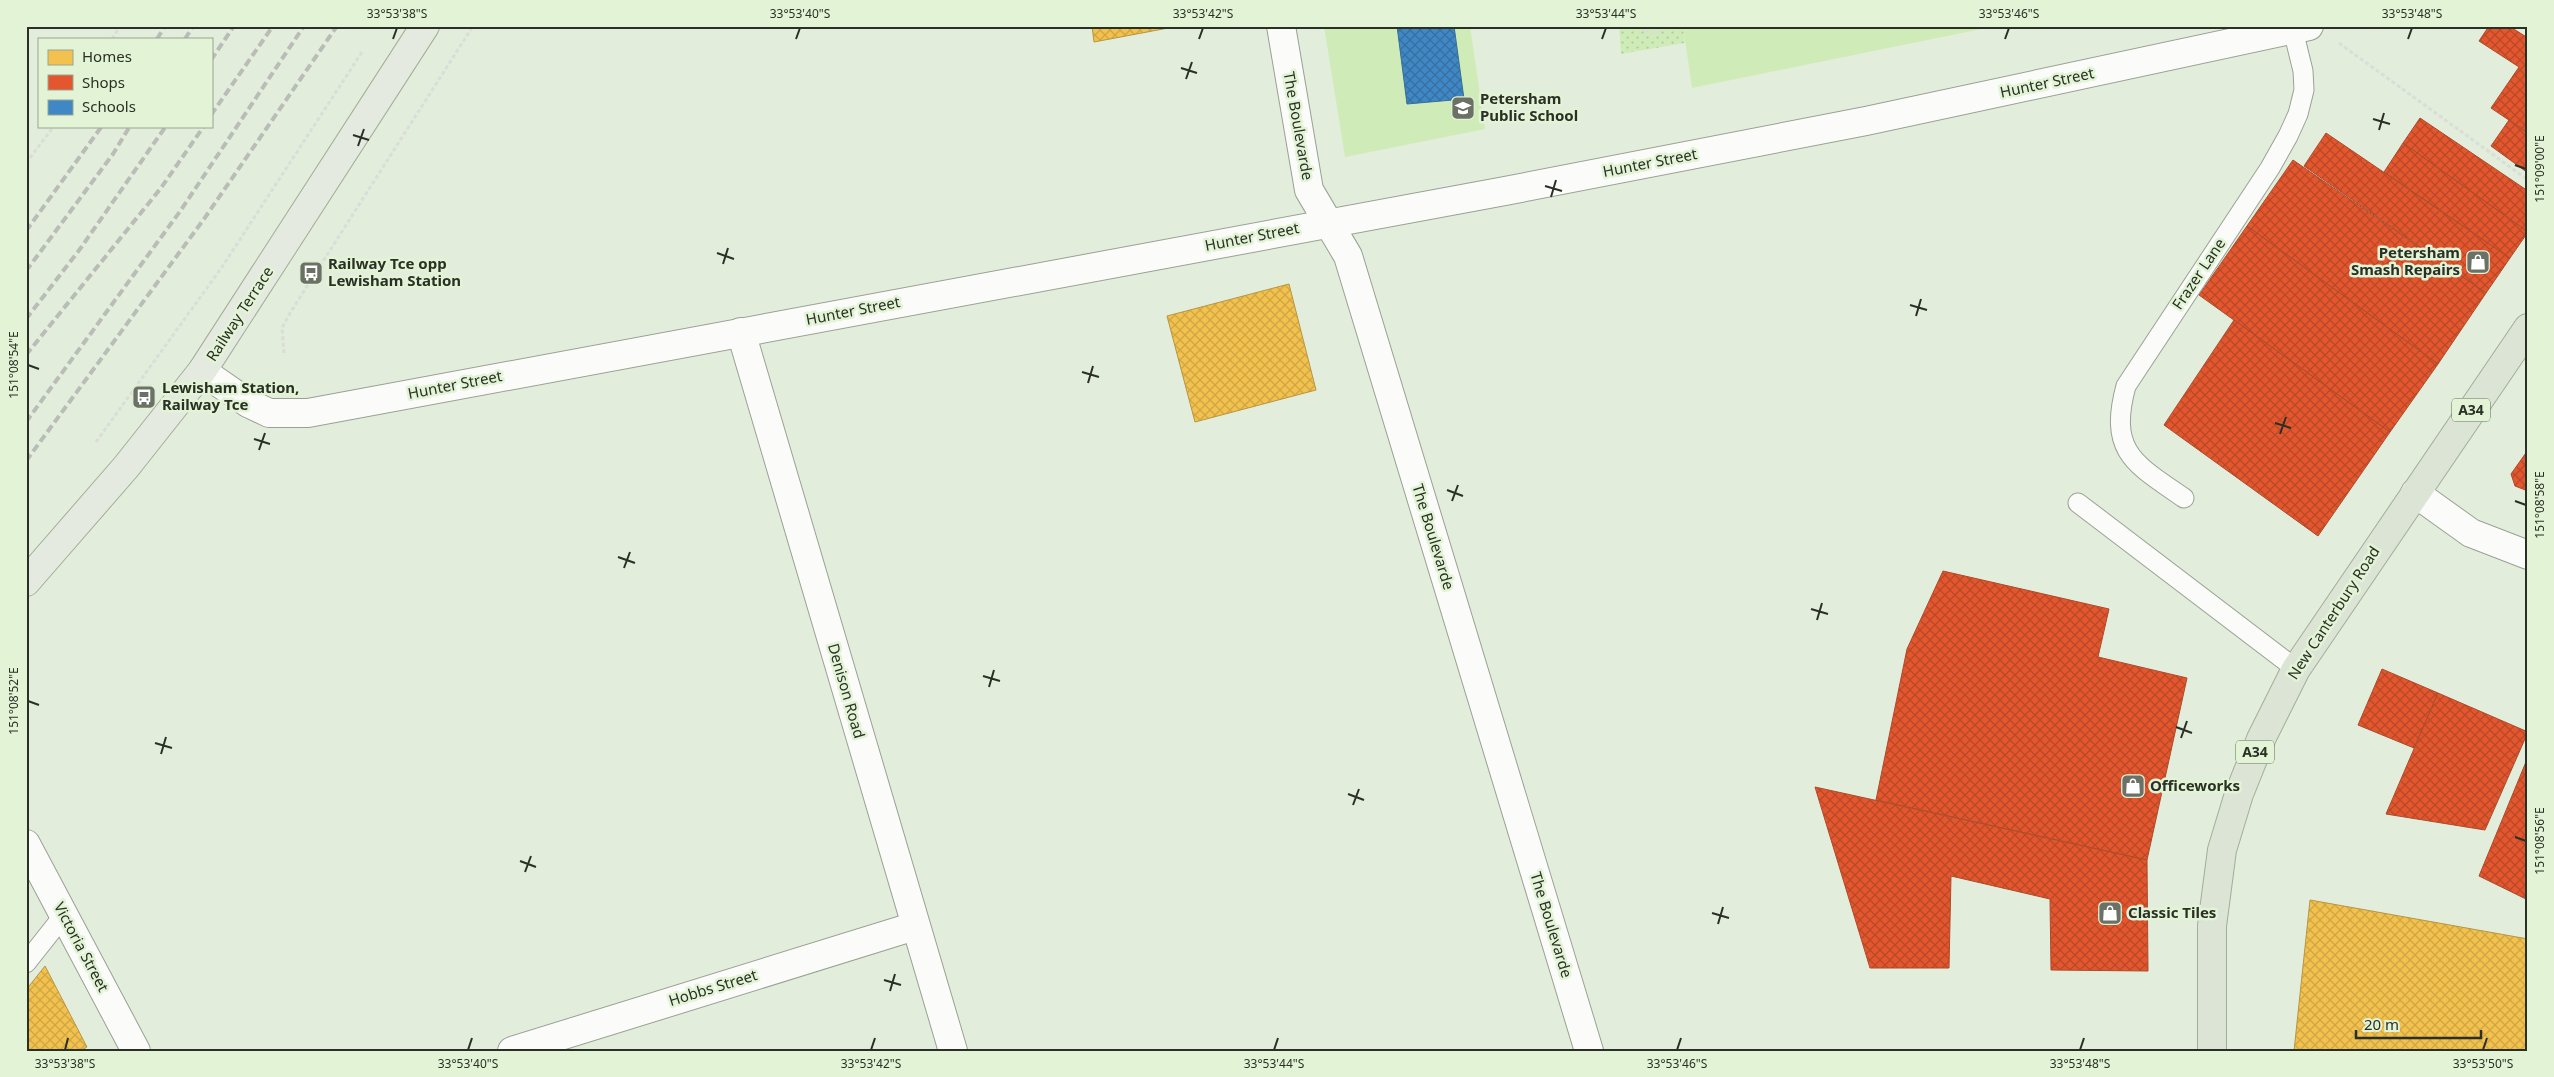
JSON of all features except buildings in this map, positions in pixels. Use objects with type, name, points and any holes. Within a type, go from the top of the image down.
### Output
[{"type":"highway","name":"New Canterbury Road","points":[[2212,1051],[2212,926],[2222,850],[2239,794],[2260,739],[2296,669],[2528,328]]},
{"type":"main road","name":"Railway Terrace","points":[[26,582],[126,467],[202,371],[425,26]]},
{"type":"street","name":"The Boulevarde","points":[[1281,26],[1309,190],[1348,256],[1589,1051]]},
{"type":"street","name":"Hunter Street","points":[[202,371],[248,403],[270,413],[308,413],[1504,191],[1866,121],[2311,31]]},
{"type":"street","name":"Denison Road","points":[[741,332],[953,1051]]},
{"type":"street","points":[[2415,493],[2471,533],[2528,555]]},
{"type":"street","name":"Victoria Street","points":[[26,844],[136,1051]]},
{"type":"street","name":"Hobbs Street","points":[[512,1051],[915,926]]},
{"type":"lane","name":"Frazer Lane","points":[[2184,498],[2139,466],[2126,449],[2120,429],[2120,409],[2126,386],[2270,168],[2291,129],[2304,90],[2303,71],[2311,31]]},
{"type":"lane","points":[[2078,503],[2296,669]]},
{"type":"lane","points":[[26,963],[64,914]]},
{"type":"path","points":[[113,38],[120,26]]},
{"type":"path","points":[[284,353],[282,328],[290,313],[473,26]]},
{"type":"path","points":[[1640,26],[1644,31],[1654,33],[1662,30],[1663,26]]},
{"type":"path","points":[[2311,31],[2528,180]]},
{"type":"path","points":[[96,442],[222,267],[363,50]]},
{"type":"path","points":[[26,163],[52,128]]},
{"type":"green space","points":[[1324,26],[1397,26],[1408,104],[1463,99],[1454,26],[1470,26],[1485,129],[1345,157]]},
{"type":"green space","points":[[1619,26],[1683,26],[1685,43],[1621,54]]},
{"type":"green space","points":[[1683,26],[1996,26],[1692,88]]},
{"type":"railway","points":[[158,38],[165,26]]},
{"type":"railway","points":[[186,38],[193,26]]},
{"type":"railway","points":[[212,59],[234,26]]},
{"type":"railway","points":[[212,114],[273,26]]},
{"type":"railway","points":[[26,422],[181,210],[304,26]]},
{"type":"railway","points":[[26,461],[204,219],[337,26]]},
{"type":"railway","points":[[26,231],[101,128]]},
{"type":"railway","points":[[26,271],[113,154],[129,128]]},
{"type":"railway","points":[[26,319],[80,249],[165,128]]},
{"type":"railway","points":[[26,355],[161,188],[203,128]]},
{"type":"place","name":"Petersham Public School","points":[[1463,108]]},
{"type":"place","name":"Petersham Smash Repairs","points":[[2478,262]]},
{"type":"place","name":"Railway Tce opp Lewisham Station","points":[[311,273]]},
{"type":"place","name":"Lewisham Station, Railway Tce","points":[[144,397]]},
{"type":"place","name":"Officeworks","points":[[2133,786]]},
{"type":"place","name":"Classic Tiles","points":[[2110,913]]}]
